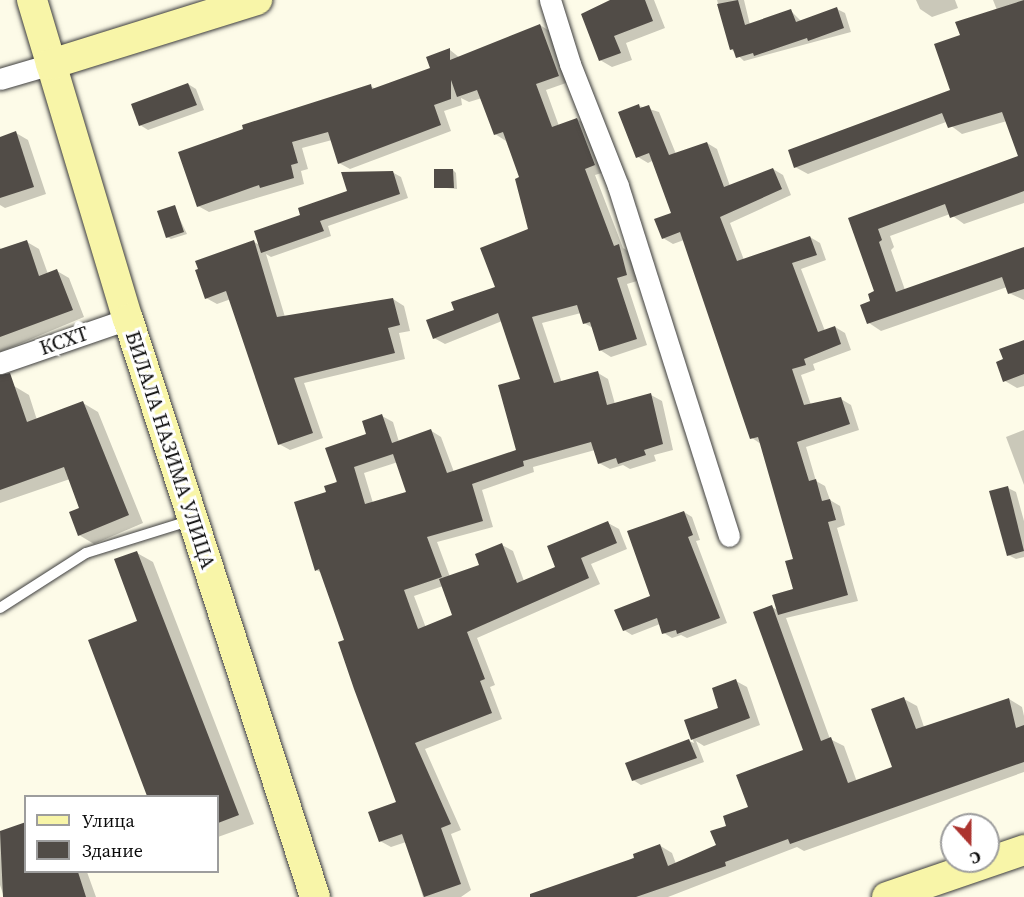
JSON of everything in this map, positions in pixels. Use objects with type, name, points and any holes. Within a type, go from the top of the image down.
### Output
[{"type":"street","name":"БИЛАЛА НАЗИМА УЛИЦА","points":[[32,0],[128,319],[315,897]]},
{"type":"street","points":[[0,79],[257,0]]},
{"type":"street","points":[[550,0],[570,64],[618,186],[729,536]]},
{"type":"street","name":"КСХТ","points":[[0,363],[128,319]]},
{"type":"street","points":[[887,897],[1024,850]]},
{"type":"lane","points":[[0,608],[87,553],[193,520]]},
{"type":"building","points":[[610,0],[645,0],[653,21],[614,36],[621,53],[599,61],[581,14]]},
{"type":"building","points":[[738,0],[745,25],[791,9],[796,22],[837,7],[844,28],[754,56],[753,53],[736,58],[733,49],[730,50],[717,4]]},
{"type":"building","points":[[1024,0],[1024,191],[950,218],[945,204],[878,229],[882,240],[879,242],[896,292],[1024,247],[1024,289],[1008,294],[1002,277],[867,324],[860,305],[870,301],[868,294],[874,291],[848,218],[1018,156],[1002,112],[948,128],[942,113],[794,168],[788,150],[950,90],[934,44],[960,35],[955,22]]},
{"type":"building","points":[[540,24],[559,76],[536,84],[552,127],[577,118],[595,165],[585,169],[614,246],[619,244],[627,275],[617,278],[637,339],[599,351],[590,322],[583,324],[577,305],[532,317],[554,383],[598,371],[607,405],[651,393],[663,444],[644,450],[646,455],[618,464],[616,458],[598,464],[591,442],[523,461],[524,466],[472,484],[483,521],[427,537],[442,577],[404,590],[418,629],[452,615],[439,579],[479,565],[475,554],[502,543],[517,583],[555,567],[547,546],[608,521],[617,543],[581,558],[589,578],[467,632],[485,679],[480,681],[492,713],[415,743],[451,824],[441,828],[461,884],[424,897],[402,834],[379,842],[368,812],[396,802],[338,642],[344,640],[319,569],[315,571],[294,502],[326,492],[324,486],[337,482],[325,448],[366,434],[362,421],[382,414],[392,443],[431,429],[447,473],[516,450],[498,385],[520,379],[498,313],[433,339],[426,320],[454,310],[451,302],[495,287],[480,248],[528,229],[515,179],[519,177],[503,132],[494,135],[477,90],[457,97],[451,80],[451,99],[434,105],[441,125],[338,164],[328,132],[292,142],[298,163],[291,165],[294,178],[260,188],[259,185],[197,207],[178,152],[243,129],[242,125],[371,84],[372,89],[430,68],[426,57],[450,48],[450,60]],"holes":[[[393,454],[406,492],[365,504],[354,467]]]},
{"type":"building","points":[[188,83],[197,105],[139,126],[131,104]]},
{"type":"building","points":[[639,104],[640,108],[649,105],[669,155],[707,142],[724,187],[773,168],[782,189],[720,217],[737,261],[810,236],[817,255],[792,263],[818,332],[835,326],[841,344],[804,359],[806,365],[792,369],[804,405],[841,397],[850,424],[797,442],[809,481],[816,479],[822,501],[830,499],[836,520],[828,522],[848,595],[778,615],[772,595],[793,589],[785,561],[793,559],[758,437],[750,439],[680,232],[662,239],[654,219],[671,213],[649,153],[636,158],[618,112]]},
{"type":"building","points":[[16,131],[34,187],[0,198],[0,137]]},
{"type":"building","points":[[434,169],[453,169],[454,188],[434,188]]},
{"type":"building","points":[[393,171],[400,194],[320,221],[324,231],[261,253],[254,231],[300,215],[298,208],[347,191],[341,172]]},
{"type":"building","points":[[175,205],[184,232],[166,238],[157,211]]},
{"type":"building","points":[[27,240],[39,276],[57,269],[73,310],[0,337],[0,249]]},
{"type":"building","points":[[254,240],[277,317],[393,298],[400,325],[388,328],[395,353],[294,378],[313,433],[278,445],[226,291],[205,299],[195,270],[198,269],[195,261]]},
{"type":"building","points":[[1024,340],[1024,374],[1003,382],[996,362],[1003,359],[999,349]]},
{"type":"building","points":[[10,373],[27,422],[83,401],[129,515],[78,536],[69,512],[79,508],[64,467],[0,490],[0,375]]},
{"type":"building","points":[[1008,486],[1024,551],[1007,556],[989,491]]},
{"type":"building","points":[[684,511],[693,535],[688,537],[720,618],[677,634],[676,630],[662,634],[657,618],[623,631],[614,610],[650,596],[627,531]]},
{"type":"building","points":[[137,551],[239,815],[219,823],[219,795],[147,795],[88,640],[137,621],[114,559]]},
{"type":"building","points":[[772,605],[821,741],[831,737],[848,783],[892,767],[871,709],[904,697],[916,729],[1009,698],[1016,728],[1024,725],[1024,762],[790,844],[788,839],[725,862],[726,866],[636,897],[530,897],[530,894],[634,858],[633,854],[660,844],[668,866],[716,845],[710,831],[726,826],[723,816],[748,807],[736,775],[803,750],[753,612]]},
{"type":"building","points":[[736,679],[750,718],[691,740],[684,720],[718,708],[712,688]]},
{"type":"building","points":[[689,739],[697,758],[632,781],[625,763]]},
{"type":"building","points":[[24,823],[24,873],[78,873],[86,897],[3,897],[0,831]]}]
